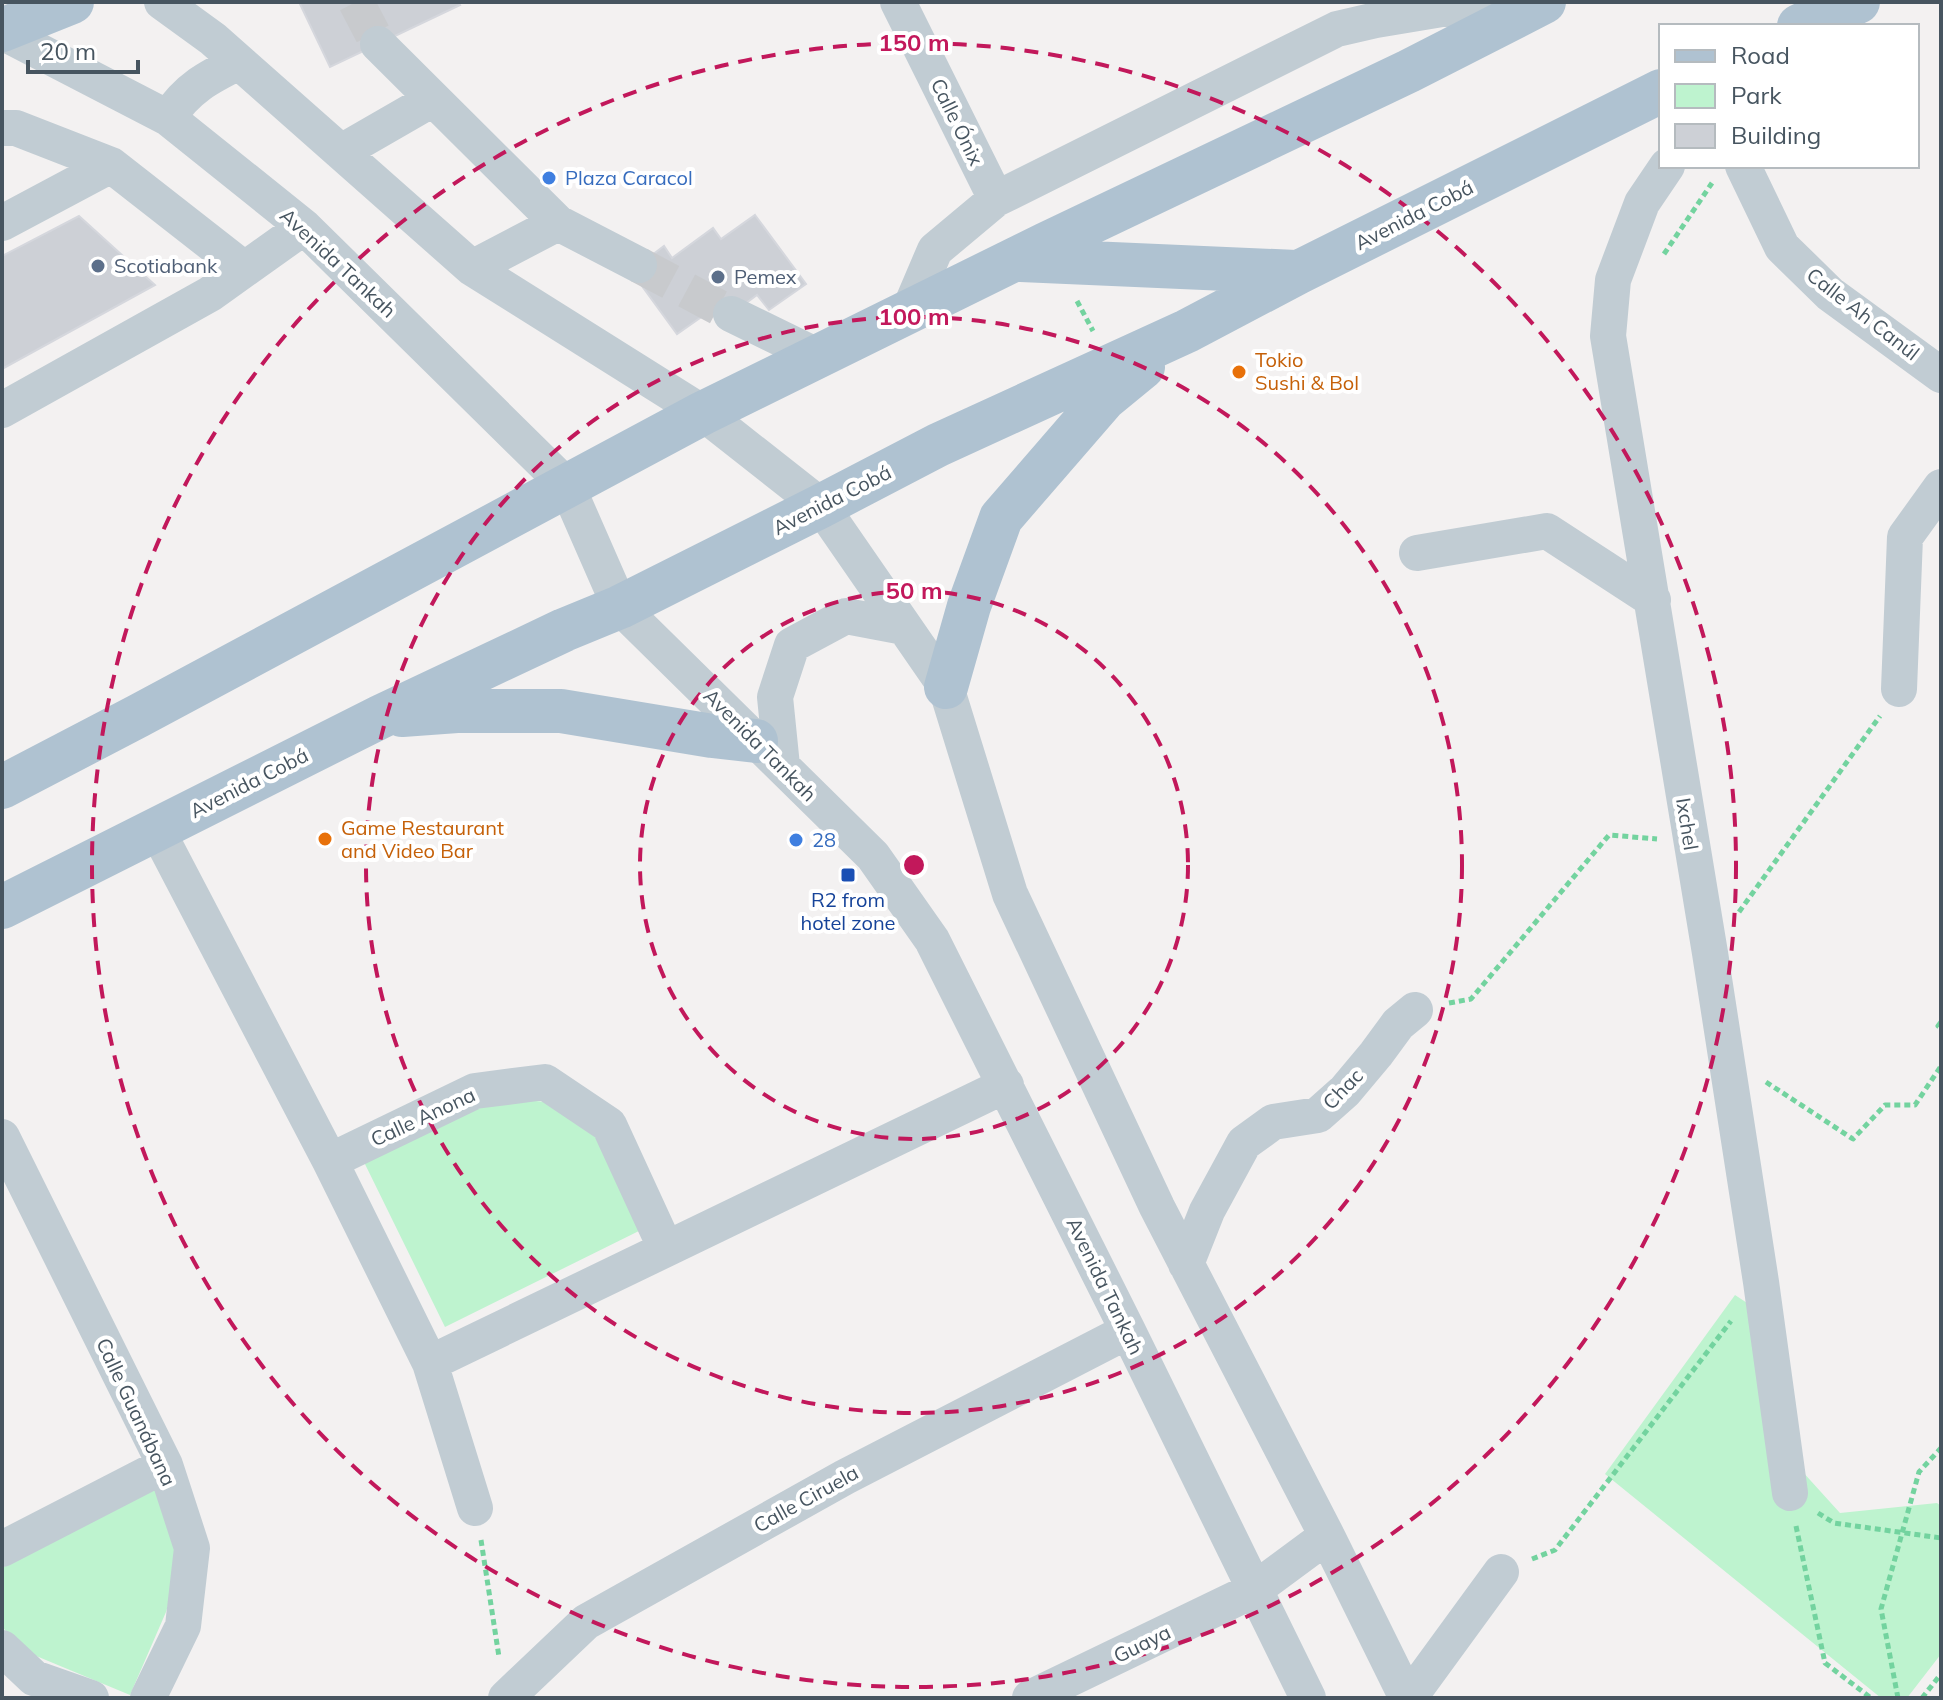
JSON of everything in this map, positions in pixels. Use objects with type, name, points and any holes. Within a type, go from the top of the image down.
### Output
[{"type":"main road","points":[[2,31],[72,2]]},
{"type":"main road","points":[[1803,24],[1858,2]]},
{"type":"main road","points":[[2,787],[703,413],[1395,78],[1528,10]]},
{"type":"main road","name":"Avenida Cobá","points":[[2,907],[380,717],[564,630],[620,607],[938,445],[1187,331],[1659,92]]},
{"type":"main road","points":[[1015,260],[1299,272]]},
{"type":"main road","points":[[946,687],[969,606],[1001,518],[1104,399],[1187,331]]},
{"type":"main road","points":[[380,717],[457,711],[561,711],[712,736],[769,754]]},
{"type":"street","points":[[162,2],[213,39],[472,268],[703,413],[821,506],[946,687],[1010,894],[1157,1207],[1408,1698],[1501,1572]]},
{"type":"street","name":"Calle Ónix","points":[[898,2],[996,199]]},
{"type":"street","points":[[909,311],[935,250],[996,199],[1330,16],[1376,20],[1448,8],[1528,10]]},
{"type":"street","name":"Avenida Tankah","points":[[2,31],[168,118],[304,227],[567,486],[620,607],[873,856],[932,940],[1308,1698]]},
{"type":"street","points":[[378,44],[558,223],[639,265]]},
{"type":"street","points":[[168,118],[185,94],[196,85],[239,62]]},
{"type":"street","points":[[341,152],[433,99]]},
{"type":"street","points":[[2,128],[16,128],[111,165],[244,269]]},
{"type":"street","points":[[2,223],[111,165]]},
{"type":"street","name":"Ixchel","points":[[1666,168],[1642,203],[1613,280],[1608,336],[1710,953],[1790,1493]]},
{"type":"street","name":"Calle Ah Canúl","points":[[1744,168],[1782,247],[1830,294],[1941,375]]},
{"type":"street","points":[[472,268],[558,223]]},
{"type":"street","points":[[2,410],[210,294],[304,227]]},
{"type":"street","points":[[731,314],[817,356]]},
{"type":"street","points":[[1899,689],[1905,537],[1941,487]]},
{"type":"street","points":[[1417,553],[1547,531],[1653,600]]},
{"type":"street","points":[[769,754],[775,697],[792,645],[846,616],[904,627]]},
{"type":"street","points":[[157,830],[330,1161],[430,1363],[475,1508]]},
{"type":"street","name":"Chac","points":[[1186,1264],[1207,1211],[1244,1143],[1273,1122],[1318,1115],[1345,1091],[1398,1024],[1415,1010]]},
{"type":"street","name":"Calle Anona","points":[[330,1161],[475,1091],[545,1082],[609,1125],[666,1249]]},
{"type":"street","points":[[430,1363],[1006,1085]]},
{"type":"street","name":"Calle Guanábana","points":[[2,1137],[165,1465],[192,1548],[183,1626],[148,1698]]},
{"type":"street","name":"Calle Ciruela","points":[[506,1698],[586,1622],[845,1477],[1128,1331]]},
{"type":"street","points":[[2,1549],[165,1465]]},
{"type":"street","name":"Guaya","points":[[1030,1698],[1254,1590],[1327,1536]]},
{"type":"street","points":[[2,1648],[34,1678],[91,1698]]},
{"type":"path","points":[[1710,953],[1899,689]]},
{"type":"path","points":[[1415,1010],[1471,999],[1609,835],[1690,843]]},
{"type":"path","points":[[1941,1022],[1938,1026],[1941,1028]]},
{"type":"path","points":[[1725,1054],[1853,1139],[1885,1105],[1915,1105],[1941,1066]]},
{"type":"path","points":[[1501,1572],[1555,1550],[1761,1282]]},
{"type":"path","points":[[1898,1698],[1881,1609],[1919,1472],[1941,1448]]},
{"type":"path","points":[[1790,1493],[1834,1523],[1941,1538]]},
{"type":"path","points":[[1790,1493],[1825,1663],[1871,1698]]},
{"type":"path","points":[[475,1508],[506,1698]]},
{"type":"path","points":[[1922,1698],[1941,1674]]},
{"type":"green space","points":[[516,1099],[566,1104],[614,1143],[649,1226],[445,1327],[362,1158],[472,1110]]},
{"type":"green space","points":[[1735,1295],[1779,1324],[1801,1470],[1840,1513],[1937,1503],[1941,1506],[1941,1654],[1907,1698],[1881,1698],[1605,1474]]},
{"type":"green space","points":[[158,1482],[180,1564],[166,1612],[130,1695],[29,1653],[2,1627],[2,1568]]},
{"type":"building","points":[[299,2],[458,2],[460,5],[330,67]]},
{"type":"building","name":"Pemex","points":[[755,215],[806,284],[769,310],[757,295],[719,323],[710,311],[677,334],[631,271],[664,246],[672,258],[713,228],[721,239]]},
{"type":"building","points":[[79,216],[155,285],[2,369],[2,256]]},
{"type":"tunnel","points":[[356,2],[378,44]]},
{"type":"tunnel","points":[[639,265],[731,314]]},
{"type":"place","name":"Plaza Caracol","points":[[549,178]]},
{"type":"place","name":"Scotiabank","points":[[98,266]]},
{"type":"place","name":"Pemex","points":[[718,277]]},
{"type":"place","name":"Tokio Sushi & Bol","points":[[1239,372]]},
{"type":"place","name":"Game Restaurant and Video Bar","points":[[325,839]]},
{"type":"place","name":"28","points":[[796,840]]},
{"type":"place","name":"R2 from hotel zone","points":[[848,875]]}]
